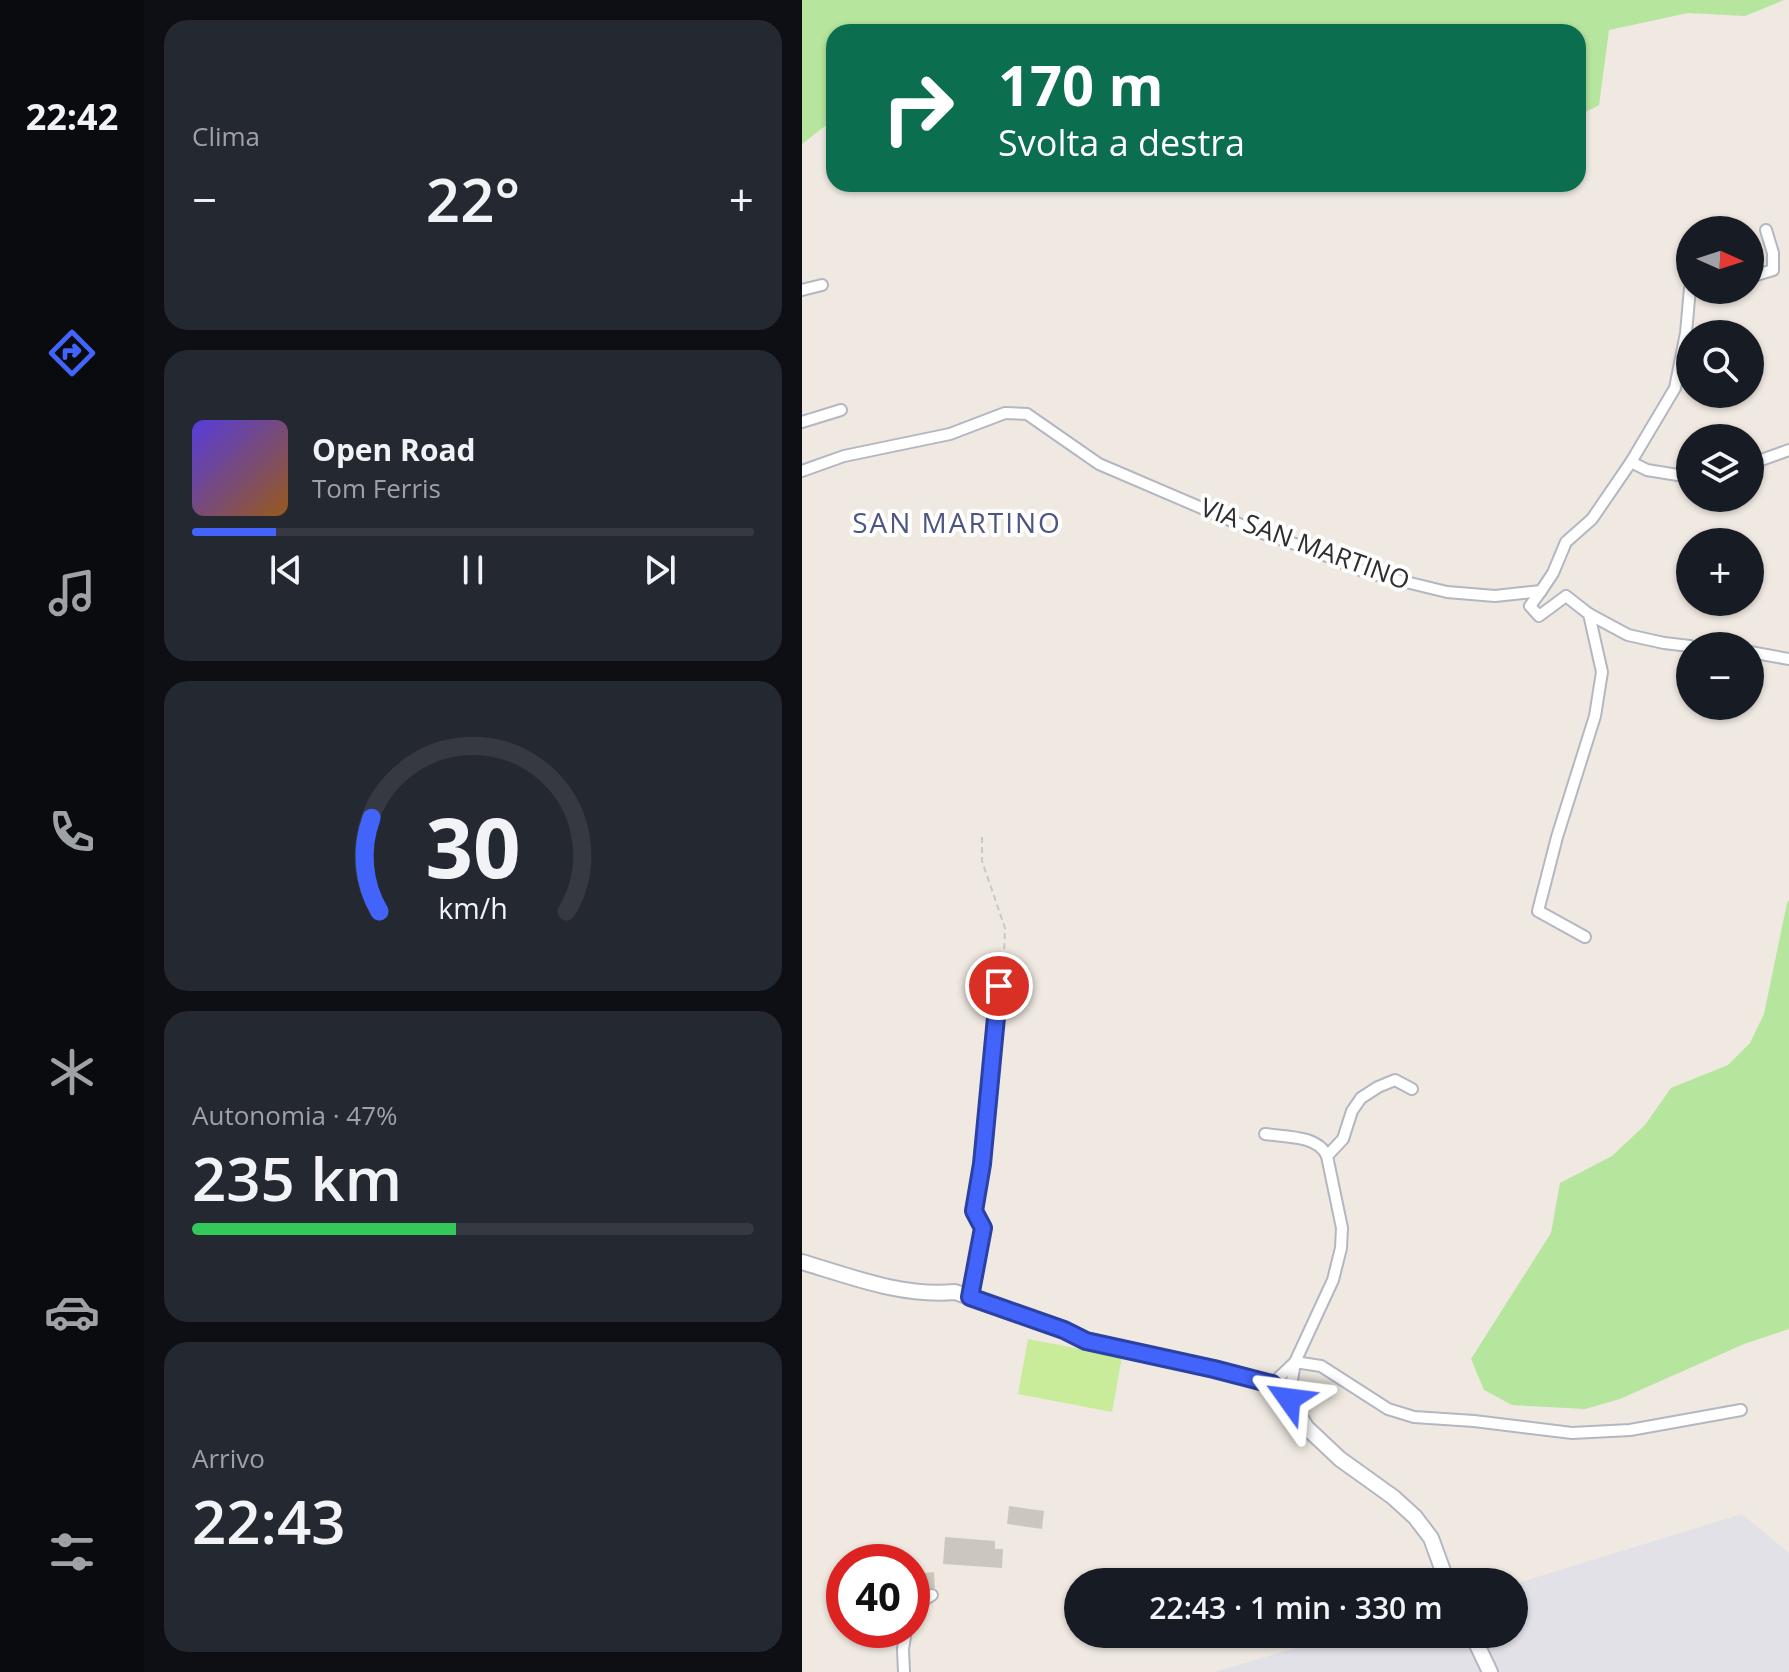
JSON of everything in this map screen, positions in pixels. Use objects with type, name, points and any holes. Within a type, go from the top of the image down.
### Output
[{"type":"street","points":[[1764,273],[1773,270],[1773,253],[1766,230]]},
{"type":"street","points":[[802,290],[822,285]]},
{"type":"street","points":[[1676,644],[1628,635],[1589,614],[1566,596],[1539,616],[1530,606],[1553,573],[1566,542],[1592,519],[1631,462],[1675,388],[1689,304]]},
{"type":"street","points":[[802,422],[841,410]]},
{"type":"street","name":"VIA SAN MARTINO","points":[[802,471],[844,456],[950,434],[1005,413],[1027,414],[1099,464],[1253,530],[1365,572],[1447,592],[1495,596],[1541,591]]},
{"type":"street","points":[[1764,459],[1789,450]]},
{"type":"street","points":[[1631,462],[1647,470],[1676,475]]},
{"type":"street","points":[[1585,937],[1538,911],[1557,837],[1581,764],[1602,672],[1589,614]]},
{"type":"street","points":[[1764,655],[1789,659]]},
{"type":"street","points":[[970,1297],[983,1228],[974,1211],[982,1164],[999,986]]},
{"type":"street","points":[[1327,1156],[1343,1139],[1352,1111],[1361,1098],[1395,1080],[1412,1089]]},
{"type":"street","points":[[1265,1134],[1311,1141],[1324,1150],[1342,1228],[1341,1248],[1333,1280],[1295,1362],[1289,1399]]},
{"type":"street","points":[[802,1262],[890,1288],[939,1294],[955,1292],[1064,1330],[1086,1341],[1272,1384],[1289,1399],[1306,1427],[1340,1459],[1415,1517],[1431,1538],[1442,1568]]},
{"type":"street","points":[[1272,1384],[1295,1362]]},
{"type":"street","points":[[1295,1362],[1321,1366],[1388,1409],[1414,1417],[1572,1433],[1630,1430],[1741,1410]]},
{"type":"street","points":[[903,1648],[904,1672]]},
{"type":"street","points":[[1479,1648],[1490,1672]]},
{"type":"path","points":[[982,837],[982,861],[1005,928],[999,986]]},
{"type":"shaded area","points":[[1742,1514],[1789,1553],[1789,1672],[1214,1672],[1295,1648],[1528,1648],[1528,1580]]},
{"type":"green space","points":[[802,0],[1784,0],[1745,16],[1688,13],[1609,30],[1599,105],[1586,112],[1586,24],[826,24],[826,125],[802,144]]},
{"type":"green space","points":[[1789,900],[1789,1329],[1744,1344],[1620,1399],[1585,1409],[1512,1405],[1484,1390],[1471,1359],[1551,1233],[1560,1183],[1612,1156],[1645,1125],[1671,1088],[1728,1065],[1750,1043],[1764,1014]]},
{"type":"green space","points":[[1028,1339],[1122,1357],[1112,1412],[1018,1394]]},
{"type":"building","points":[[1009,1506],[1044,1511],[1042,1529],[1007,1524]]},
{"type":"building","points":[[945,1537],[995,1541],[995,1549],[1003,1549],[1002,1568],[943,1564]]},
{"type":"building","points":[[930,1572],[934,1572],[935,1588],[930,1590]]},
{"type":"district","name":"SAN MARTINO","points":[[957,523]]},
{"type":"route","points":[[999,986],[982,1164],[974,1211],[983,1228],[970,1297],[1064,1330],[1086,1341],[1272,1384],[1289,1399]]}]
